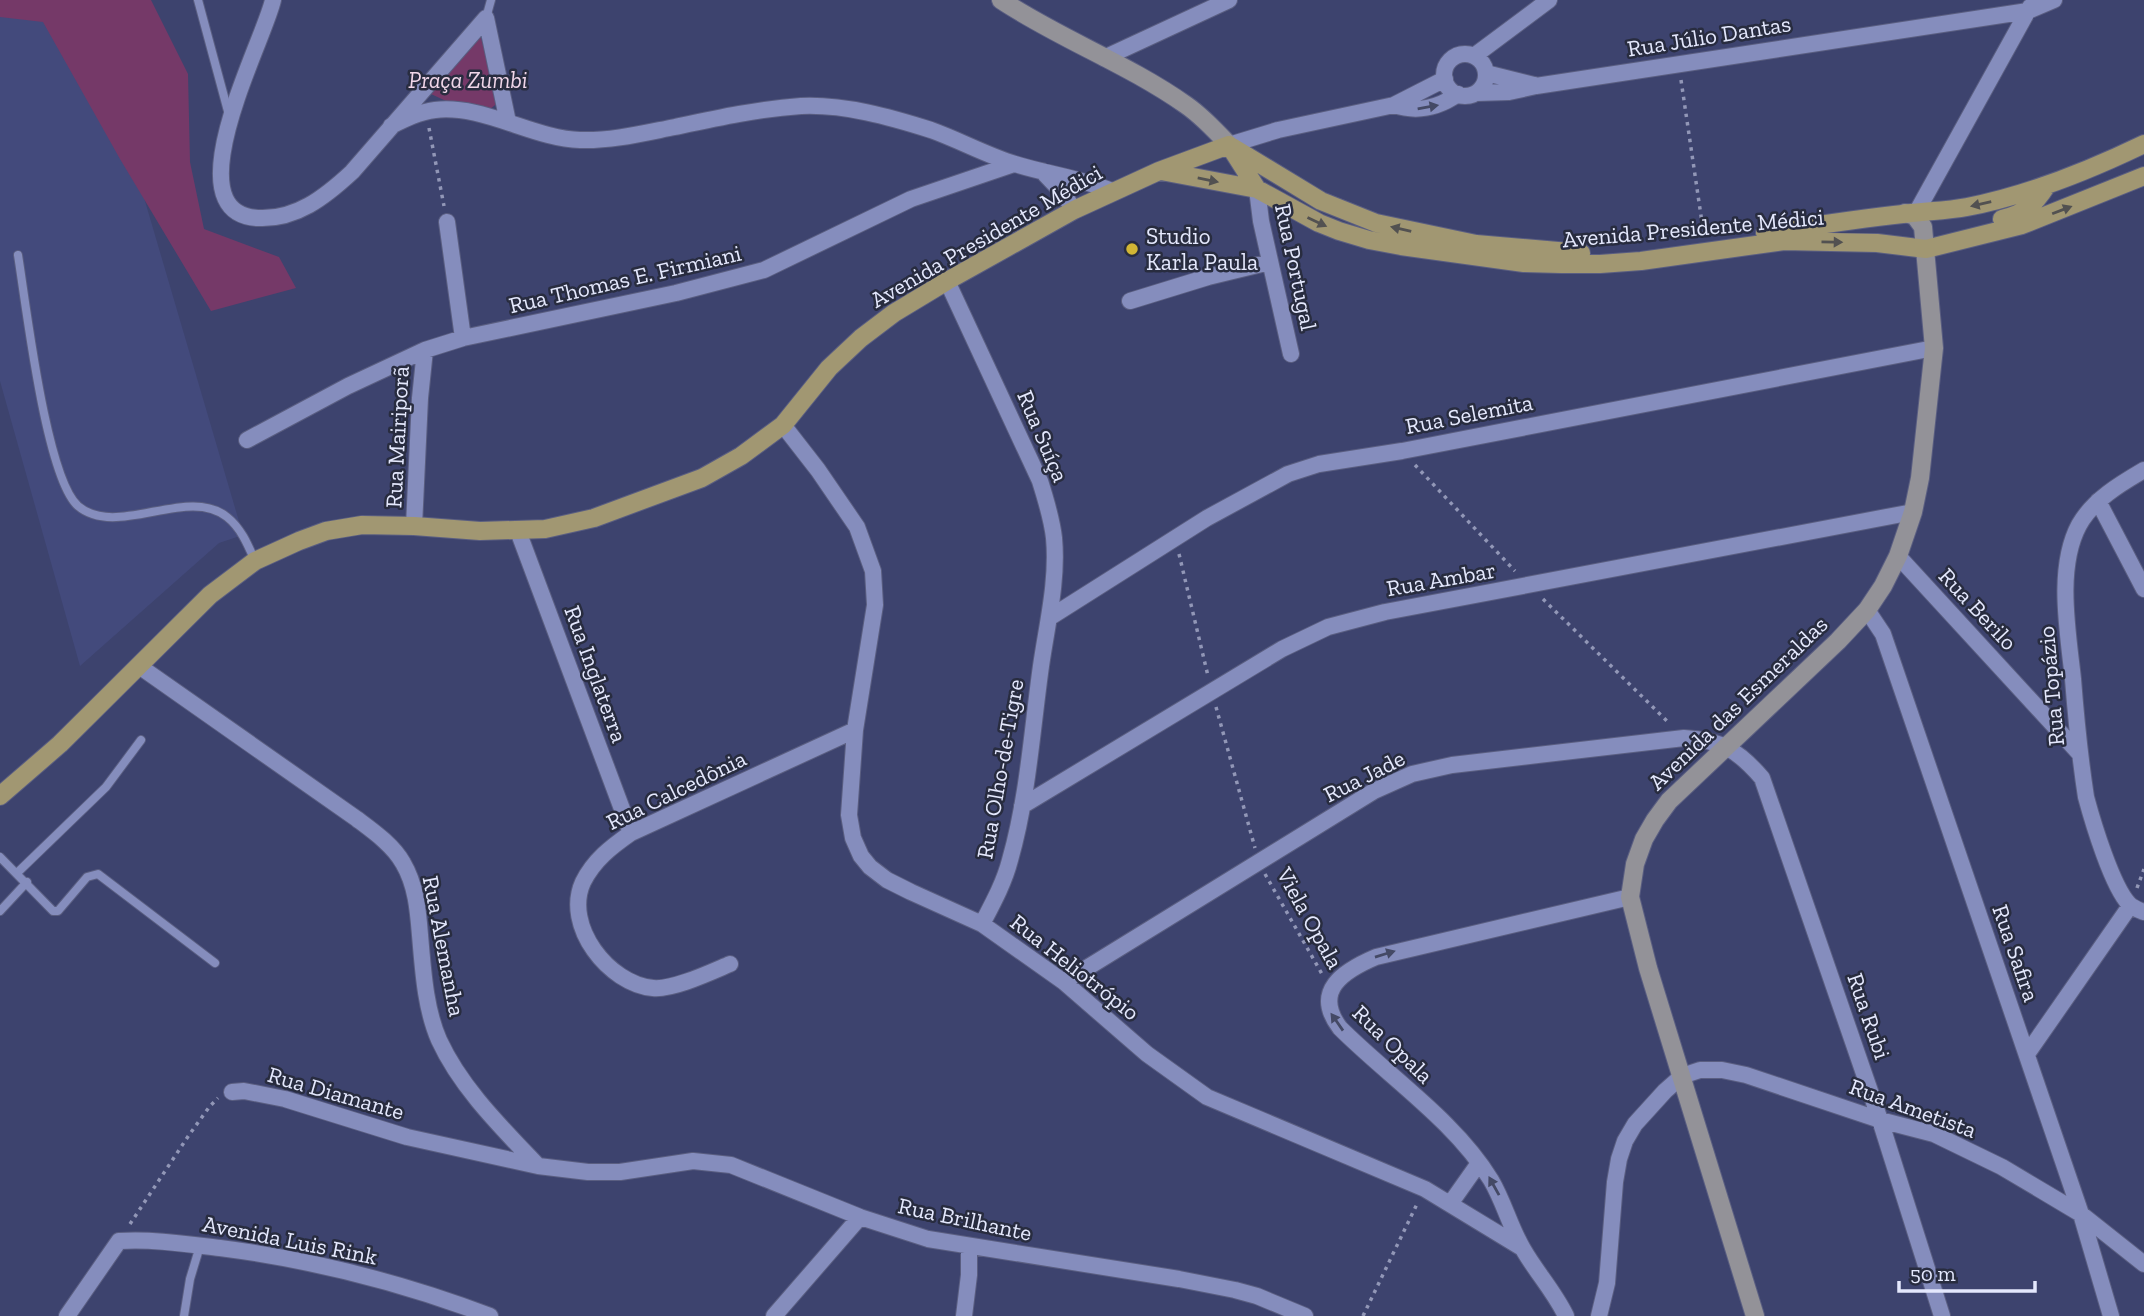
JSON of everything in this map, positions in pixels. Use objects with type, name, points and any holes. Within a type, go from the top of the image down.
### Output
[{"type":"main road","points":[[1001,0],[1067,39],[1166,91],[1188,106],[1230,145],[1257,189]]},
{"type":"main road","name":"Avenida Presidente Médici","points":[[0,796],[60,744],[210,595],[255,561],[326,531],[362,525],[480,531],[545,529],[594,518],[702,478],[741,456],[783,425],[829,368],[861,338],[894,313],[1112,191],[1230,145],[1321,201],[1376,223],[1476,244],[1601,254],[1647,252],[1705,241],[1965,208],[2047,185],[2144,145]]},
{"type":"main road","points":[[1159,171],[1257,189]]},
{"type":"main road","name":"Avenida Presidente Médici","points":[[1257,189],[1320,223],[1369,240],[1524,263],[1614,263],[1784,241],[1877,243],[1926,248],[2022,225],[2144,176]]},
{"type":"main road","points":[[1926,248],[1963,228],[2016,216],[2035,204],[2047,185]]},
{"type":"main road","name":"Avenida das Esmeraldas","points":[[1755,1316],[1648,968],[1630,897],[1634,864],[1644,839],[1670,801],[1867,610],[1898,556],[1913,512],[1920,478],[1934,348],[1923,226],[1910,213]]},
{"type":"street","points":[[273,0],[230,118],[221,171],[223,194],[229,206],[240,214],[254,218],[270,218],[297,212],[334,189],[352,172],[486,18]]},
{"type":"street","points":[[1104,58],[1229,0]]},
{"type":"street","points":[[1476,93],[1482,88],[1486,73],[1481,61],[1474,55],[1549,0]]},
{"type":"street","name":"Rua Júlio Dantas","points":[[1394,105],[1406,109],[1433,108],[1458,94],[1465,96],[1509,92],[2054,0]]},
{"type":"street","points":[[1910,213],[2031,6]]},
{"type":"street","points":[[486,18],[508,122]]},
{"type":"street","name":"Rua Júlio Dantas","points":[[1230,145],[1278,130],[1394,105],[1445,79],[1447,65],[1451,60],[1463,54],[1474,55]]},
{"type":"street","name":"Rua Júlio Dantas","points":[[1486,73],[1536,86]]},
{"type":"street","points":[[1445,79],[1452,91],[1458,94]]},
{"type":"street","points":[[390,126],[426,112],[457,110],[548,135],[580,140],[630,136],[744,112],[803,106],[856,110],[931,131],[1014,164],[1090,182],[1112,191]]},
{"type":"street","name":"Rua Thomas E. Firmiani","points":[[247,440],[348,386],[425,350],[463,338],[676,293],[764,270],[911,200],[1014,164]]},
{"type":"street","points":[[1042,171],[1062,192],[1074,210]]},
{"type":"street","name":"Rua Portugal","points":[[1257,189],[1291,354]]},
{"type":"street","points":[[447,222],[463,338]]},
{"type":"street","points":[[1130,301],[1208,277],[1270,262]]},
{"type":"street","name":"Rua Suíça","points":[[947,281],[1040,481],[1054,539],[1049,618]]},
{"type":"street","name":"Rua Selemita","points":[[1049,618],[1196,525],[1287,474],[1319,464],[1402,451],[1934,348]]},
{"type":"street","name":"Rua Mairiporã","points":[[414,526],[419,398],[425,350]]},
{"type":"street","name":"Rua Heliotrópio","points":[[783,425],[857,527],[873,570],[875,605],[855,730],[849,815],[853,838],[861,856],[870,867],[887,880],[982,924],[1063,982],[1147,1054],[1208,1097],[1425,1189],[1522,1248]]},
{"type":"street","name":"Rua Topázio","points":[[2137,909],[2117,884],[2092,822],[2080,754],[2066,617],[2067,576],[2072,541],[2080,524],[2098,501],[2144,470]]},
{"type":"street","points":[[2098,501],[2144,589]]},
{"type":"street","name":"Rua Ambar","points":[[1021,806],[1282,649],[1319,631],[1385,612],[1913,512]]},
{"type":"street","name":"Rua Inglaterra","points":[[518,531],[631,833]]},
{"type":"street","name":"Rua Berilo","points":[[1898,556],[2080,754]]},
{"type":"street","name":"Rua Safira","points":[[1867,610],[1883,634],[2081,1214],[2111,1316]]},
{"type":"street","name":"Rua Olho-de-Tigre","points":[[982,924],[999,891],[1010,861],[1021,806],[1049,618]]},
{"type":"street","name":"Rua Alemanha","points":[[139,666],[357,819],[379,836],[403,861],[414,888],[429,1003],[439,1038],[455,1069],[538,1166]]},
{"type":"street","name":"Rua Calcedônia","points":[[730,964],[680,984],[654,989],[612,972],[593,950],[583,930],[578,905],[582,884],[594,863],[607,849],[631,833],[855,730]]},
{"type":"street","name":"Rua Jade","points":[[1063,982],[1374,791],[1412,774],[1452,765],[1684,738],[1703,739],[1727,746]]},
{"type":"street","name":"Rua Rubi","points":[[1727,746],[1747,761],[1762,778],[1881,1120],[1942,1316]]},
{"type":"street","name":"Rua Opala","points":[[1522,1248],[1506,1209],[1479,1163],[1450,1129],[1340,1028],[1329,1009],[1331,991],[1338,979],[1356,965],[1385,954],[1630,897]]},
{"type":"street","points":[[2026,1054],[2137,909]]},
{"type":"street","name":"Rua Ametista","points":[[1682,1076],[1700,1070],[1722,1070],[1745,1075],[1881,1120],[1919,1129],[2002,1167],[2081,1214],[2144,1264]]},
{"type":"street","points":[[1599,1316],[1607,1283],[1615,1182],[1625,1141],[1635,1124],[1682,1076]]},
{"type":"street","name":"Rua Diamante","points":[[232,1091],[285,1099],[407,1137],[538,1166]]},
{"type":"street","name":"Rua Brilhante","points":[[538,1166],[588,1172],[620,1172],[693,1161],[713,1162],[750,1171],[860,1217],[928,1239],[1235,1290],[1268,1300],[1305,1316]]},
{"type":"street","points":[[1450,1204],[1479,1163]]},
{"type":"street","points":[[774,1316],[860,1217]]},
{"type":"street","points":[[67,1316],[119,1241]]},
{"type":"street","name":"Avenida Luis Rink","points":[[119,1241],[172,1241],[330,1267],[366,1276],[469,1312],[490,1316]]},
{"type":"street","points":[[964,1316],[969,1247]]},
{"type":"street","points":[[1522,1248],[1542,1274],[1566,1316]]},
{"type":"lane","points":[[198,0],[230,118]]},
{"type":"lane","points":[[486,18],[491,0]]},
{"type":"lane","points":[[18,255],[48,428],[67,492],[79,507],[103,517],[185,508],[204,507],[217,510],[228,517],[241,532],[255,561]]},
{"type":"lane","points":[[17,873],[106,787],[141,740]]},
{"type":"lane","points":[[0,857],[56,911],[87,877],[98,874],[215,963]]},
{"type":"lane","points":[[0,911],[27,882]]},
{"type":"lane","points":[[184,1316],[190,1279],[200,1246]]},
{"type":"path","points":[[1679,64],[1705,241]]},
{"type":"path","points":[[426,112],[447,222]]},
{"type":"path","points":[[1402,451],[1529,586],[1684,738]]},
{"type":"path","name":"Viela Opala","points":[[1259,861],[1331,991]]},
{"type":"path","name":"Rua Diamante","points":[[119,1241],[210,1106],[232,1091]]},
{"type":"path","points":[[1363,1316],[1425,1189]]},
{"type":"shaded area","points":[[0,0],[91,17],[243,535],[219,543],[80,666],[0,381]]},
{"type":"green space","points":[[0,0],[151,0],[188,74],[190,162],[204,229],[279,257],[296,288],[211,311],[120,159],[43,22],[0,17]]},
{"type":"green space","name":"Praça Zumbi","points":[[480,35],[500,101],[489,110],[446,101],[431,94],[436,76]]},
{"type":"place","name":"Studio Karla Paula","points":[[1132,249]]}]
